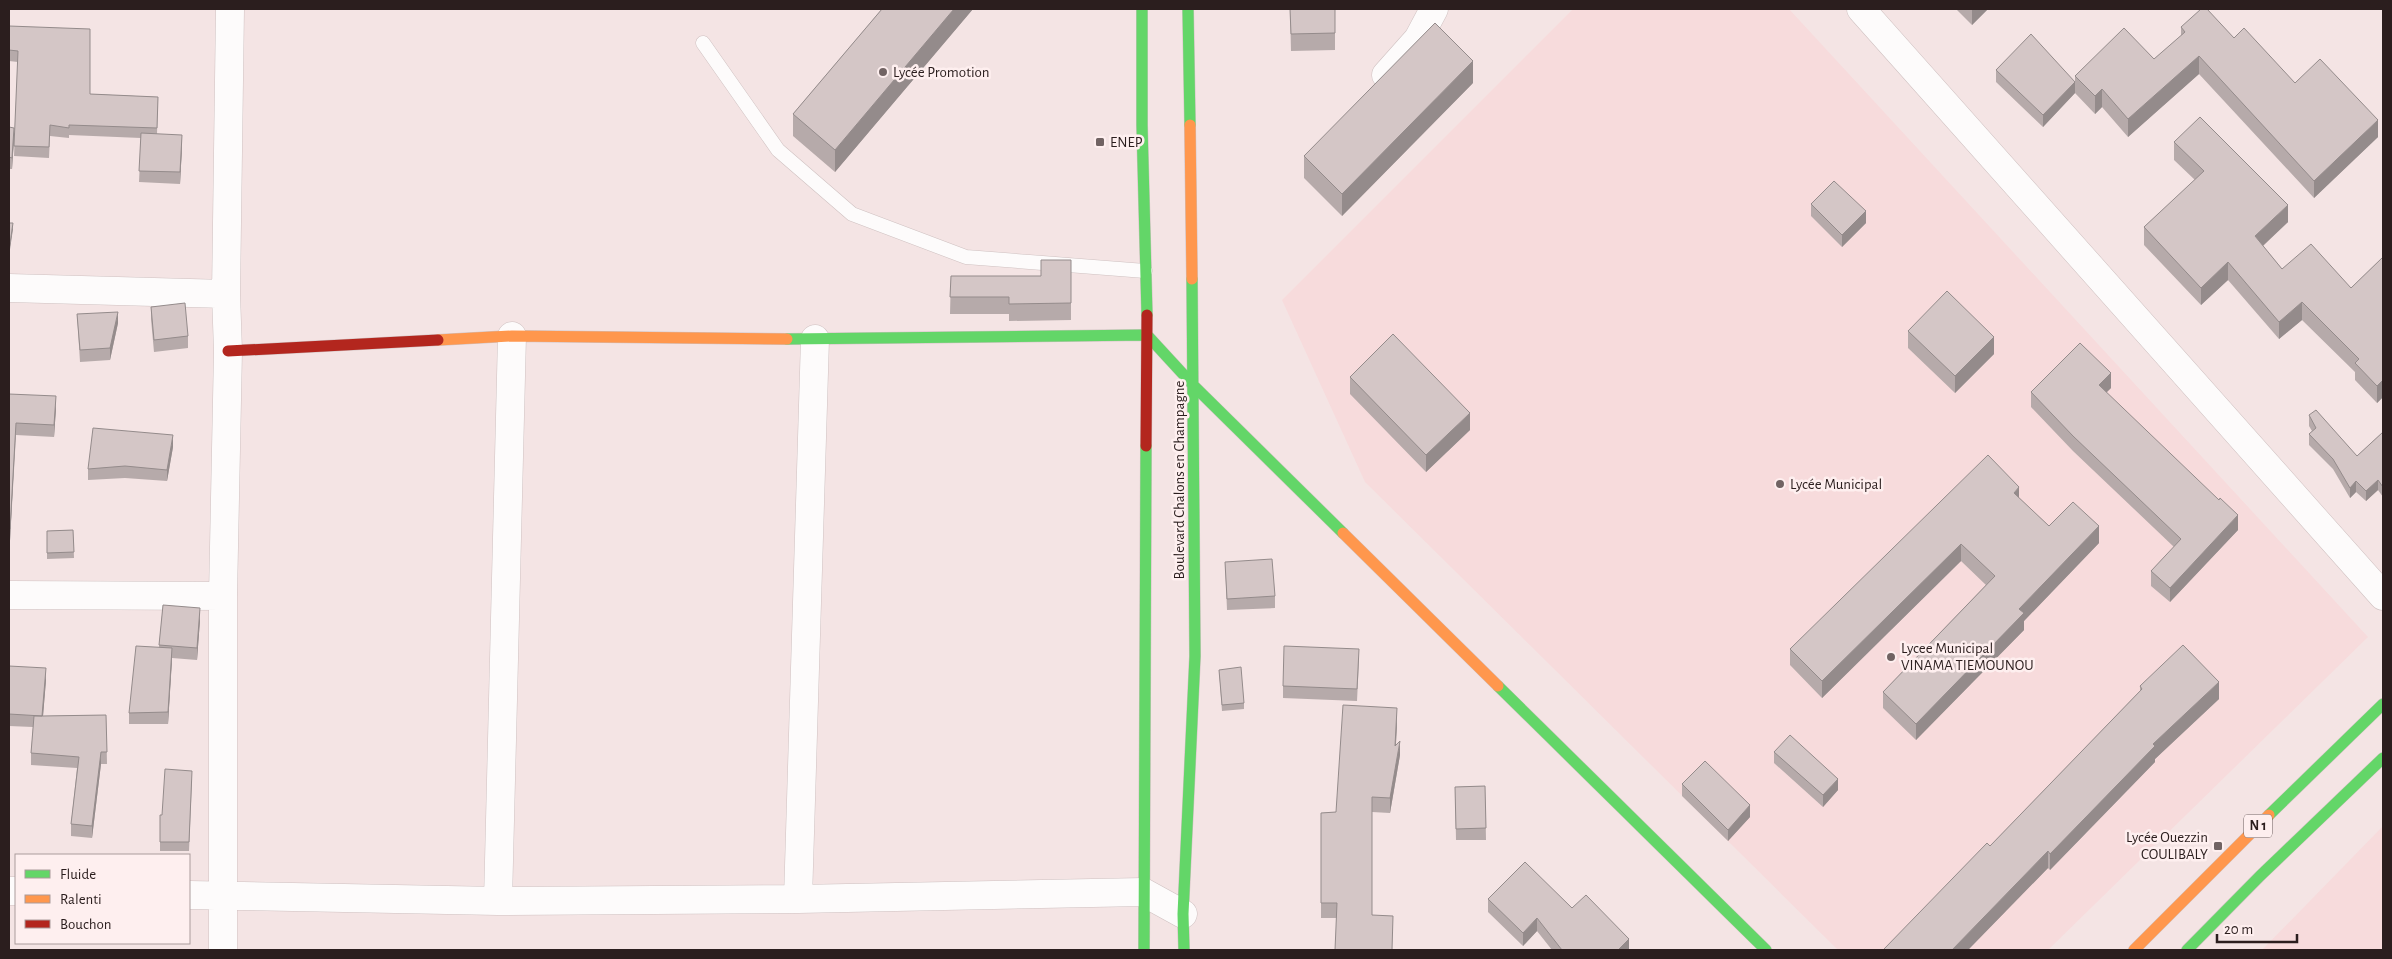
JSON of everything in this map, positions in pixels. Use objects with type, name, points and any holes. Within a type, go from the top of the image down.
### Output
[{"type":"main road","points":[[1142,9],[1142,125],[1147,335],[1144,950]]},
{"type":"main road","name":"Boulevard Chalons en Champagne","points":[[1184,950],[1183,914],[1195,656],[1194,386],[1188,9]]},
{"type":"main road","points":[[228,351],[512,336],[815,339],[1147,335],[1194,386],[1766,950]]},
{"type":"main road","name":"N 1","points":[[2134,950],[2227,856],[2383,704]]},
{"type":"main road","name":"N 1","points":[[2187,950],[2260,876],[2383,758]]},
{"type":"street","points":[[222,950],[223,596],[228,351],[226,294],[230,9]]},
{"type":"street","points":[[1386,75],[1418,39],[1434,9]]},
{"type":"street","points":[[1861,9],[2383,596]]},
{"type":"street","points":[[9,288],[226,294]]},
{"type":"street","points":[[498,901],[512,336]]},
{"type":"street","points":[[798,898],[815,339]]},
{"type":"street","points":[[9,595],[223,596]]},
{"type":"street","points":[[190,895],[498,901],[1143,892],[1183,914]]},
{"type":"lane","points":[[703,43],[778,150],[852,214],[966,257],[1145,271]]},
{"type":"shaded area","points":[[1573,9],[1789,9],[2368,637],[2048,950],[1838,950],[1365,482],[1282,300]]},
{"type":"shaded area","points":[[2383,826],[2383,950],[2262,950]]},
{"type":"building","name":"Lycée Promotion","points":[[882,9],[954,9],[835,150],[793,114]]},
{"type":"building","points":[[1290,9],[1335,9],[1335,33],[1291,34]]},
{"type":"building","points":[[2201,9],[2207,9],[2234,38],[2244,28],[2295,83],[2320,59],[2378,120],[2314,181],[2199,56],[2128,119],[2102,89],[2095,96],[2075,76],[2124,28],[2154,59],[2185,32],[2181,27]]},
{"type":"building","points":[[1435,23],[1473,61],[1342,194],[1304,156]]},
{"type":"building","points":[[9,26],[90,29],[90,94],[158,97],[157,128],[69,125],[69,128],[50,125],[49,147],[14,146],[18,51],[9,50]]},
{"type":"building","points":[[2031,34],[2075,82],[2043,115],[1996,70]]},
{"type":"building","points":[[2200,117],[2288,205],[2255,236],[2282,269],[2311,244],[2351,288],[2383,257],[2383,380],[2377,386],[2355,363],[2359,359],[2302,302],[2279,322],[2228,262],[2201,288],[2144,227],[2204,171],[2174,142]]},
{"type":"building","points":[[9,127],[14,128],[12,158],[9,157]]},
{"type":"building","points":[[141,133],[182,135],[180,172],[139,171]]},
{"type":"building","points":[[1834,181],[1866,211],[1842,235],[1811,204]]},
{"type":"building","points":[[9,223],[13,223],[9,250]]},
{"type":"building","points":[[1041,260],[1071,260],[1071,303],[1009,304],[1009,297],[950,297],[951,276],[1041,276]]},
{"type":"building","points":[[1947,291],[1994,337],[1955,376],[1908,331]]},
{"type":"building","points":[[185,303],[188,336],[154,340],[151,307]]},
{"type":"building","points":[[118,312],[110,348],[80,350],[77,314]]},
{"type":"building","points":[[1393,334],[1470,413],[1426,455],[1350,377]]},
{"type":"building","points":[[2080,343],[2111,373],[2099,385],[2219,500],[2220,498],[2238,515],[2170,588],[2151,571],[2181,539],[2073,436],[2031,392]]},
{"type":"building","points":[[9,394],[56,396],[54,425],[16,423],[9,530]]},
{"type":"building","points":[[2316,410],[2357,456],[2383,432],[2383,487],[2378,480],[2366,491],[2356,481],[2350,488],[2333,459],[2309,434],[2316,428],[2309,415]]},
{"type":"building","points":[[93,428],[173,435],[167,470],[125,466],[88,469]]},
{"type":"building","points":[[1988,455],[2019,487],[2014,493],[2049,526],[2073,502],[2099,526],[2019,609],[2024,613],[1916,724],[1883,692],[1995,576],[1961,544],[1822,681],[1790,649]]},
{"type":"building","points":[[73,530],[74,552],[47,553],[47,531]]},
{"type":"building","points":[[1272,559],[1275,596],[1227,599],[1225,562]]},
{"type":"building","points":[[163,605],[200,608],[197,648],[159,645]]},
{"type":"building","points":[[2183,645],[2219,682],[2153,744],[2155,746],[2050,854],[2048,851],[1952,950],[1885,950],[1987,843],[1990,846],[2142,689],[2140,686]]},
{"type":"building","points":[[136,646],[172,648],[168,712],[129,713]]},
{"type":"building","points":[[1284,646],[1359,649],[1357,689],[1283,686]]},
{"type":"building","points":[[9,666],[46,668],[42,716],[9,714]]},
{"type":"building","points":[[1241,667],[1244,703],[1222,705],[1219,670]]},
{"type":"building","points":[[1343,705],[1397,708],[1395,746],[1400,741],[1390,798],[1372,797],[1372,915],[1393,916],[1392,950],[1335,950],[1337,903],[1321,903],[1321,813],[1336,812]]},
{"type":"building","points":[[106,715],[107,752],[101,752],[92,826],[71,824],[79,757],[31,753],[34,716]]},
{"type":"building","points":[[1790,735],[1838,779],[1823,795],[1774,752]]},
{"type":"building","points":[[1705,761],[1750,805],[1728,830],[1682,784]]},
{"type":"building","points":[[165,769],[192,771],[189,842],[160,842],[160,815],[162,815]]},
{"type":"building","points":[[1485,786],[1486,828],[1456,829],[1455,787]]},
{"type":"building","points":[[1525,862],[1572,908],[1586,895],[1629,939],[1618,950],[1562,950],[1537,918],[1523,933],[1488,899]]},
{"type":"traffic: fast","points":[[1142,9],[1142,125],[1147,315]]},
{"type":"traffic: fast","points":[[1188,9],[1190,125]]},
{"type":"traffic: fast","points":[[1184,950],[1183,914],[1195,656],[1192,279]]},
{"type":"traffic: fast","points":[[787,339],[1147,335],[1194,386],[1343,533]]},
{"type":"traffic: fast","points":[[1144,950],[1146,446]]},
{"type":"traffic: fast","points":[[1498,686],[1766,950]]},
{"type":"traffic: fast","points":[[2269,815],[2383,704]]},
{"type":"traffic: fast","points":[[2187,950],[2260,876],[2383,758]]},
{"type":"traffic: slow","points":[[1190,125],[1192,279]]},
{"type":"traffic: slow","points":[[438,340],[512,336],[787,339]]},
{"type":"traffic: slow","points":[[1343,533],[1498,686]]},
{"type":"traffic: slow","points":[[2134,950],[2269,815]]},
{"type":"traffic: jam","points":[[1146,446],[1147,315]]},
{"type":"traffic: jam","points":[[228,351],[438,340]]},
{"type":"place","name":"Lycée Promotion","points":[[883,72]]},
{"type":"place","name":"ENEP","points":[[1100,142]]},
{"type":"place","name":"Lycée Municipal","points":[[1780,484]]},
{"type":"place","name":"Lycee Municipal VINAMA TIEMOUNOU","points":[[1891,657]]},
{"type":"place","name":"Lycée Ouezzin COULIBALY","points":[[2218,846]]}]
